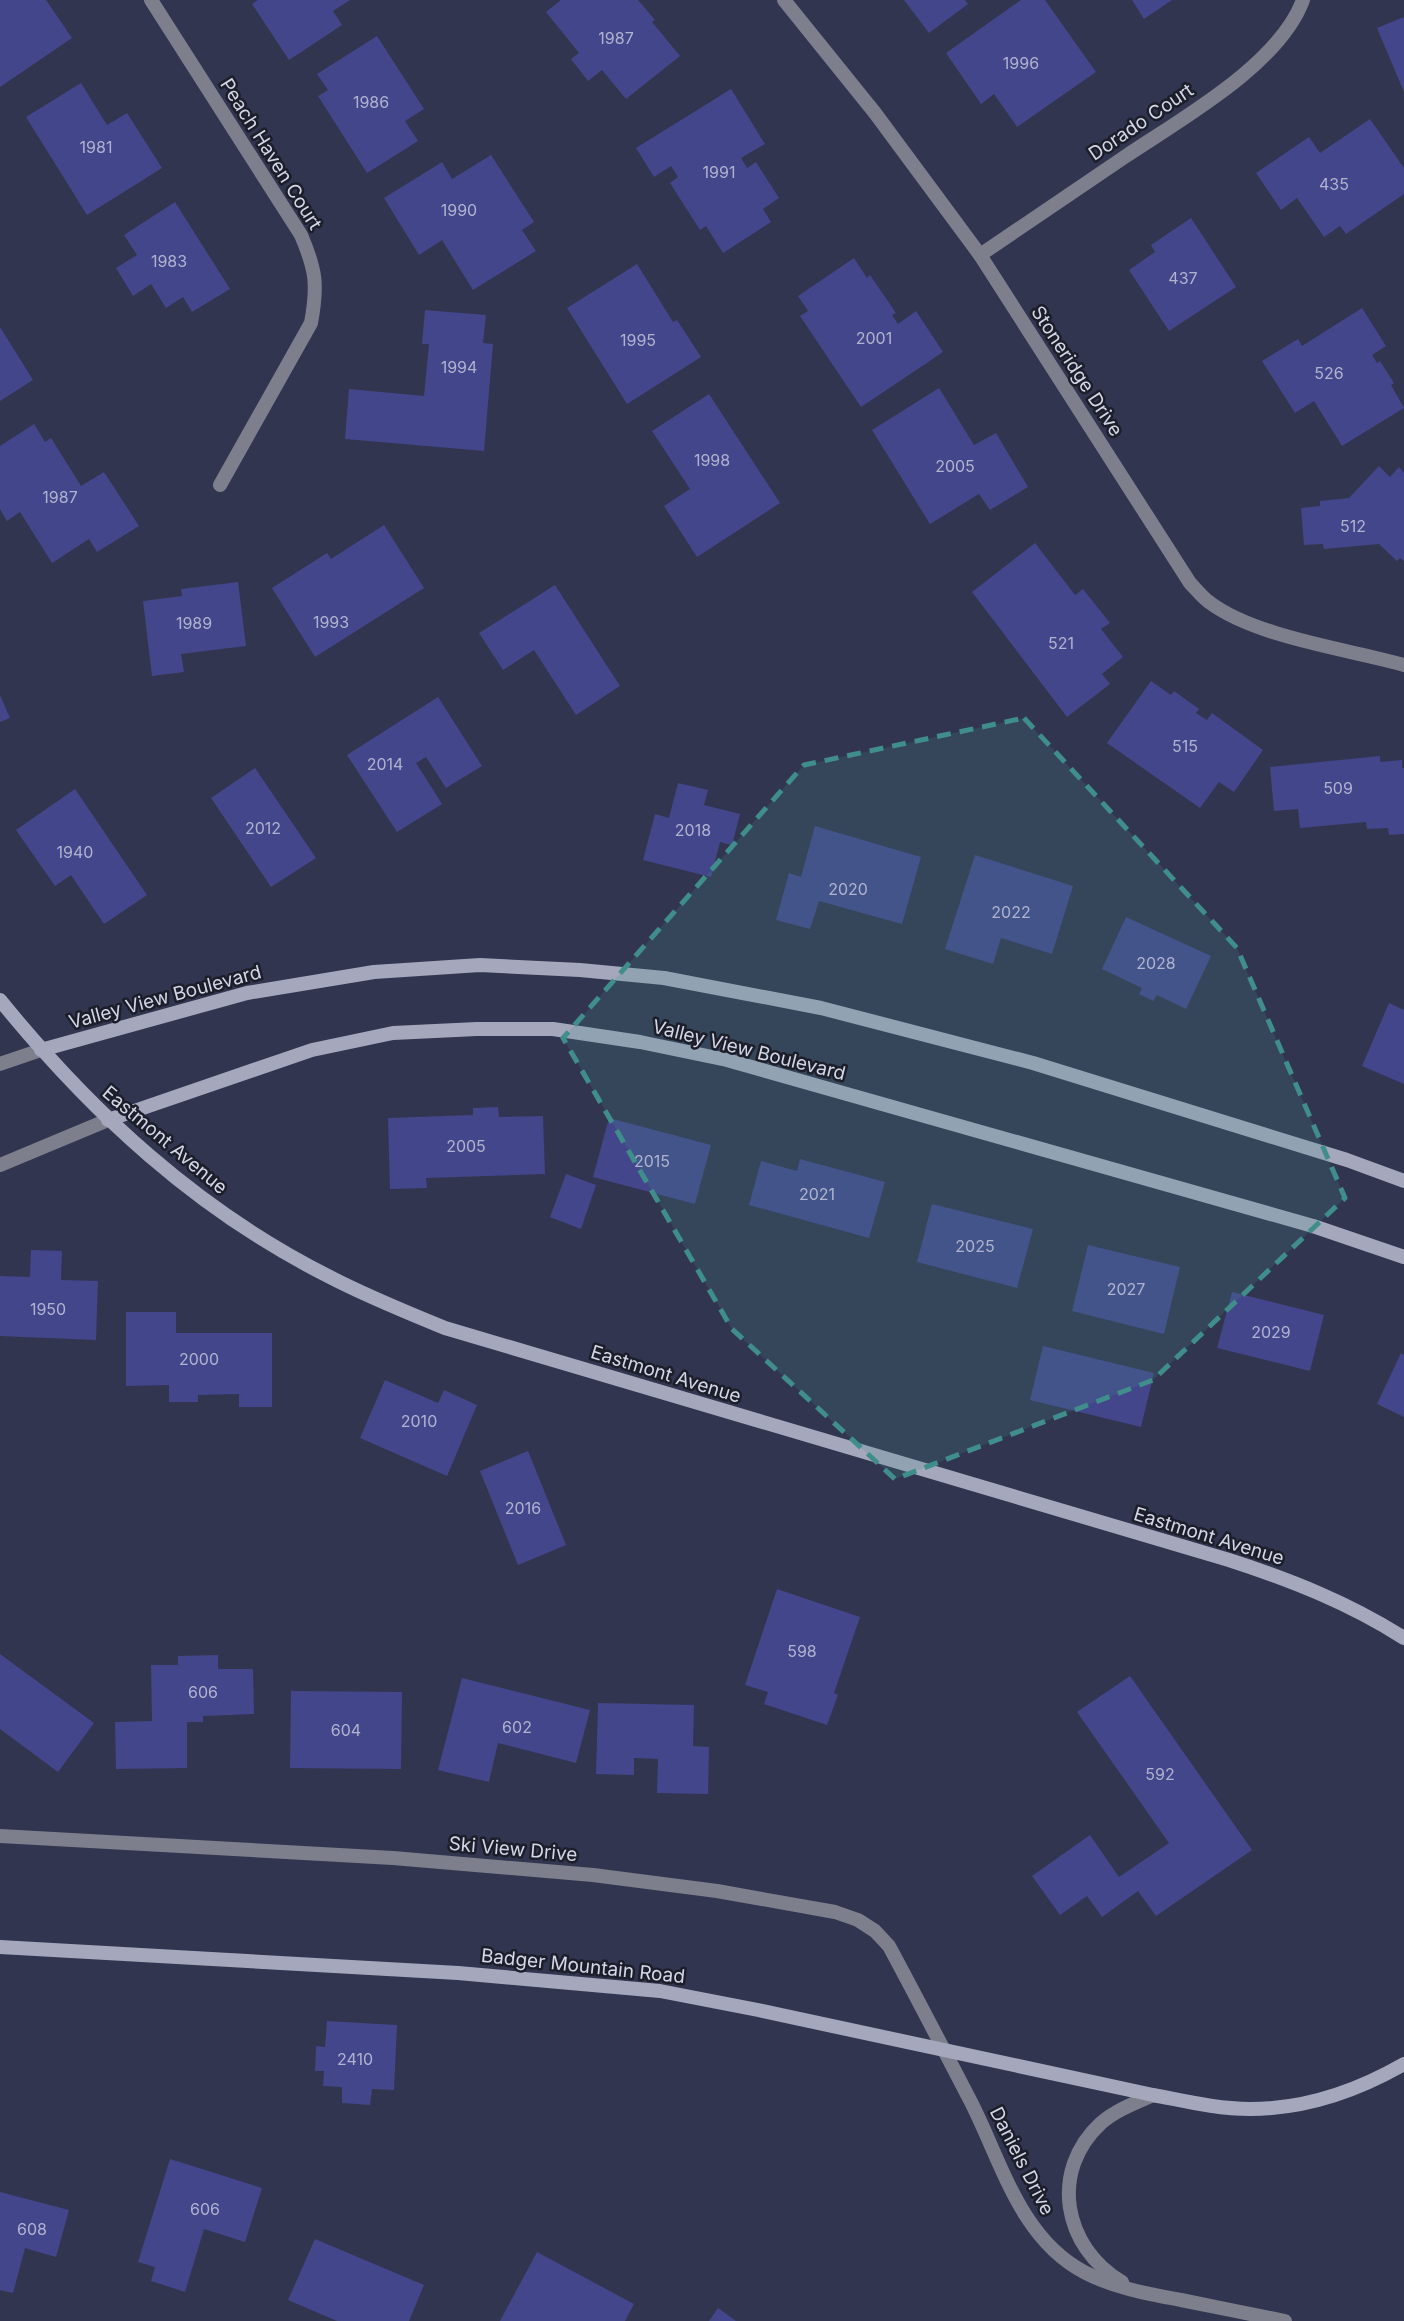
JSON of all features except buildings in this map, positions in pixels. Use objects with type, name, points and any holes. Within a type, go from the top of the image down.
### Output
[{"type":"main road","name":"Valley View Boulevard","points":[[41,1050],[247,993],[374,972],[480,965],[664,978],[821,1008],[1032,1063],[1347,1160],[1404,1181]]},
{"type":"main road","name":"Eastmont Avenue","points":[[0,1000],[41,1050],[108,1120],[165,1170],[217,1209],[327,1276],[445,1328],[1290,1580],[1343,1603],[1404,1638]]},
{"type":"main road","name":"Valley View Boulevard","points":[[108,1120],[312,1050],[393,1033],[477,1028],[553,1029],[640,1042],[727,1060],[1312,1226],[1404,1257]]},
{"type":"main road","name":"Badger Mountain Road","points":[[0,1947],[458,1973],[660,1992],[758,2010],[1203,2105],[1250,2109],[1289,2106],[1353,2089],[1404,2064]]},
{"type":"street","name":"Peach Haven Court","points":[[151,0],[301,235],[313,263],[316,294],[311,323],[220,485]]},
{"type":"street","name":"Stoneridge Drive","points":[[784,0],[891,135],[980,255],[1190,583],[1209,602],[1235,618],[1269,631],[1404,665]]},
{"type":"street","name":"Dorado Court","points":[[980,255],[1216,95],[1266,54],[1297,15],[1303,0]]},
{"type":"street","name":"Valley View Boulevard","points":[[0,1065],[41,1050]]},
{"type":"street","name":"Valley View Boulevard","points":[[0,1165],[108,1120]]},
{"type":"street","name":"Ski View Drive","points":[[0,1836],[393,1858],[534,1869],[717,1891],[835,1912],[858,1920],[875,1931],[889,1946],[946,2052]]},
{"type":"street","name":"Daniels Drive","points":[[946,2052],[1019,2205],[1039,2235],[1062,2259],[1084,2273],[1138,2292],[1285,2321]]},
{"type":"street","points":[[1138,2292],[1103,2268],[1087,2249],[1073,2225],[1068,2200],[1070,2177],[1078,2154],[1089,2136],[1120,2110],[1153,2095]]},
{"type":"highlighted area","points":[[1024,718],[1237,948],[1345,1198],[1153,1380],[895,1479],[732,1329],[563,1038],[804,765]]}]
